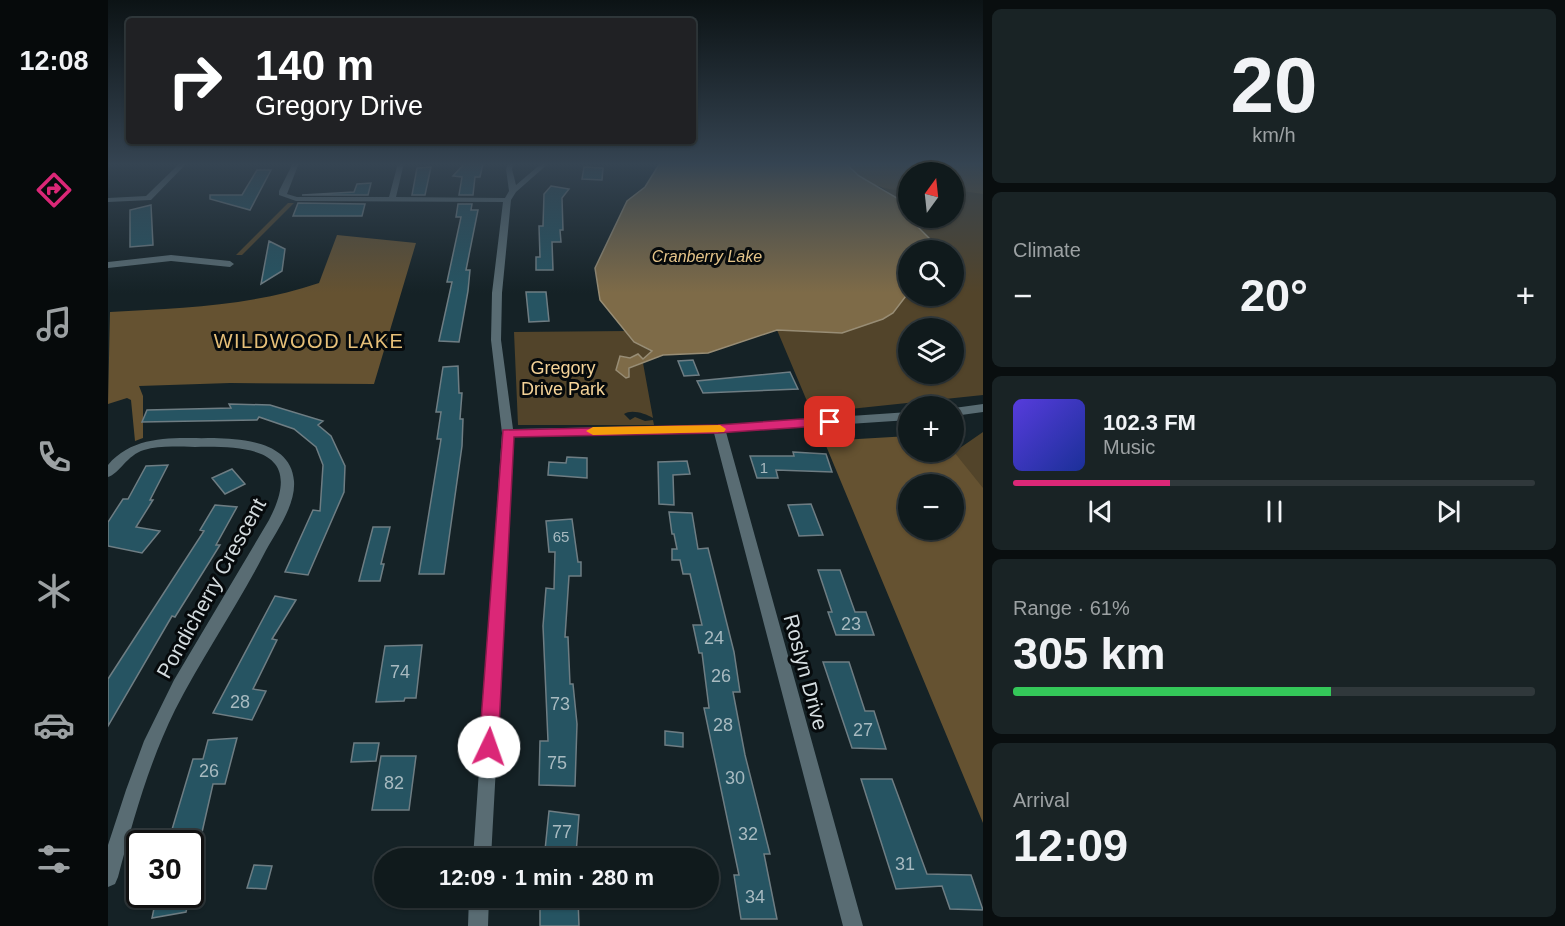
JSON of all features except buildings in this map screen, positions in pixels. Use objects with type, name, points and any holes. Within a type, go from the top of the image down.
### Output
[{"type":"street","points":[[483,848],[508,433],[496,340],[497,293],[506,206]]},
{"type":"street","points":[[108,266],[171,258],[230,264]]},
{"type":"street","points":[[964,411],[983,408]]},
{"type":"street","points":[[508,433],[718,429],[898,417]]},
{"type":"street","name":"Roslyn Drive","points":[[718,429],[853,926]]},
{"type":"street","name":"Pondicherry Crescent","points":[[108,473],[126,453],[140,446],[223,443],[263,448],[280,463],[288,482],[285,498],[248,572],[170,703],[152,741],[108,877]]},
{"type":"street","points":[[478,926],[479,908]]},
{"type":"green space","points":[[285,206],[291,206],[242,255],[236,255]]},
{"type":"green space","points":[[964,206],[983,206],[983,395],[898,396],[898,404],[812,413],[777,330],[825,332],[883,319],[893,313],[898,306],[964,306],[964,240],[932,240],[920,228],[964,228]]},
{"type":"green space","name":"Gregory Drive Park","points":[[627,331],[634,342],[652,352],[643,359],[638,354],[630,358],[620,356],[616,370],[629,377],[630,368],[643,363],[653,418],[638,412],[624,414],[630,420],[635,417],[645,421],[653,420],[654,425],[518,425],[514,332]]},
{"type":"green space","points":[[983,432],[983,516],[964,488],[964,474],[954,474],[946,462],[964,462],[964,445]]},
{"type":"shaded area","points":[[337,235],[416,243],[374,384],[230,383],[139,386],[143,396],[143,438],[135,441],[131,400],[127,398],[108,404],[110,312],[216,305],[268,297],[319,283]]},
{"type":"shaded area","points":[[898,437],[898,462],[962,462],[983,488],[983,823],[824,441]]},
{"type":"water","name":"Cranberry Lake","points":[[625,206],[898,206],[898,228],[919,228],[931,240],[898,240],[898,306],[893,313],[883,319],[842,333],[777,330],[708,353],[663,355],[629,368],[629,377],[626,378],[616,370],[620,356],[630,358],[638,354],[643,359],[652,351],[634,342],[600,300],[595,268]]},
{"type":"slow traffic","points":[[593,431],[720,429]]},
{"type":"district","name":"WILDWOOD LAKE","points":[[309,341]]},
{"type":"route","points":[[489,747],[508,433],[718,429],[830,422]]}]
